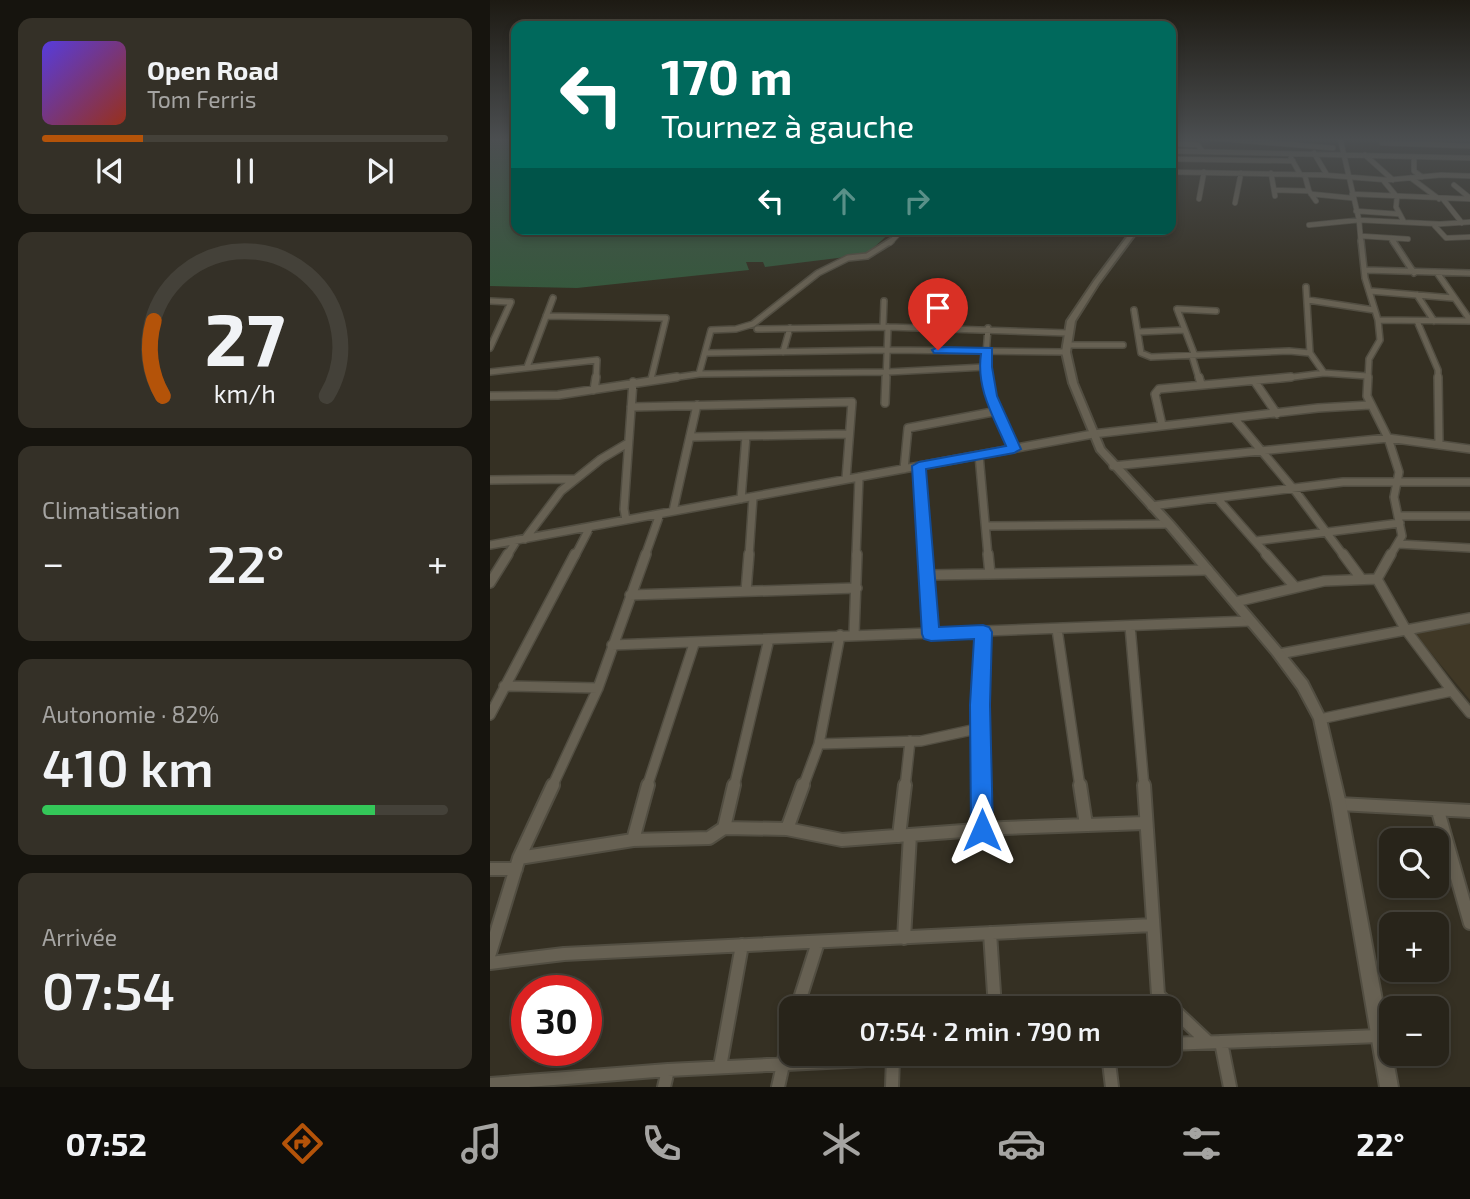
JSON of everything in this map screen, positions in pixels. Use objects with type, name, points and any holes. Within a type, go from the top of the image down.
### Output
[{"type":"street","points":[[1199,200],[1201,189]]},
{"type":"street","points":[[1236,203],[1238,189]]},
{"type":"street","points":[[1273,189],[1274,193],[1470,199]]},
{"type":"street","points":[[1309,189],[1316,201]]},
{"type":"street","points":[[1351,189],[1359,220],[1365,270],[1378,320],[1380,340],[1369,359],[1367,396],[1388,438],[1399,472],[1394,497],[1402,536],[1377,579]]},
{"type":"street","points":[[1390,189],[1397,197]]},
{"type":"street","points":[[1426,189],[1441,199],[1462,223]]},
{"type":"street","points":[[1397,197],[1395,207],[1404,222]]},
{"type":"street","points":[[1356,211],[1399,214]]},
{"type":"street","points":[[1309,225],[1359,220],[1433,224],[1470,222]]},
{"type":"street","points":[[1433,224],[1446,237],[1469,238]]},
{"type":"street","points":[[699,374],[711,330],[753,324],[818,273],[848,258],[867,256],[886,247],[897,235]]},
{"type":"street","points":[[1131,235],[1071,321],[1066,348],[1073,383],[1093,434],[1113,466],[1169,524],[1279,654],[1303,685],[1320,719],[1339,804],[1379,1029]]},
{"type":"street","points":[[1361,236],[1408,239]]},
{"type":"street","points":[[1391,238],[1414,273]]},
{"type":"street","points":[[1365,270],[1470,273]]},
{"type":"street","points":[[1438,274],[1470,321]]},
{"type":"street","points":[[1306,287],[1310,354],[1324,373]]},
{"type":"street","points":[[1370,291],[1453,298]]},
{"type":"street","points":[[1417,295],[1434,321]]},
{"type":"street","points":[[527,367],[553,298]]},
{"type":"street","points":[[1308,300],[1374,310]]},
{"type":"street","points":[[490,301],[511,302],[490,348]]},
{"type":"street","points":[[884,301],[888,350],[886,403]]},
{"type":"street","points":[[1201,384],[1177,309],[1216,311]]},
{"type":"street","points":[[1134,310],[1141,353],[1146,356],[1289,351],[1310,354]]},
{"type":"street","points":[[546,316],[666,318],[651,379]]},
{"type":"street","points":[[1378,320],[1470,321]]},
{"type":"street","points":[[1417,321],[1438,370],[1439,445]]},
{"type":"street","points":[[783,352],[790,328]]},
{"type":"street","points":[[757,329],[988,328],[1069,333]]},
{"type":"street","points":[[988,328],[985,367],[990,396],[1014,449]]},
{"type":"street","points":[[1138,332],[1184,330]]},
{"type":"street","points":[[705,353],[988,351],[1124,345]]},
{"type":"street","points":[[490,372],[597,360],[594,390]]},
{"type":"street","points":[[490,396],[558,395],[651,379],[699,374],[888,372],[985,367]]},
{"type":"street","points":[[1161,425],[1156,391],[1201,384],[1255,382],[1324,373],[1367,376]]},
{"type":"street","points":[[626,520],[624,509],[633,382]]},
{"type":"street","points":[[1255,382],[1277,414]]},
{"type":"street","points":[[1348,406],[1367,396]]},
{"type":"street","points":[[631,407],[847,401],[853,404],[848,434],[846,480]]},
{"type":"street","points":[[673,511],[697,405]]},
{"type":"street","points":[[490,545],[1093,434],[1370,405]]},
{"type":"street","points":[[904,469],[908,428],[998,411]]},
{"type":"street","points":[[1234,418],[1292,487],[1360,577]]},
{"type":"street","points":[[690,437],[848,434]]},
{"type":"street","points":[[741,499],[746,436]]},
{"type":"street","points":[[1113,466],[1388,438],[1470,449]]},
{"type":"street","points":[[490,583],[521,539],[561,491],[628,443]]},
{"type":"street","points":[[979,455],[988,526],[990,573]]},
{"type":"street","points":[[919,466],[931,634]]},
{"type":"street","points":[[855,634],[859,477]]},
{"type":"street","points":[[490,480],[575,479]]},
{"type":"street","points":[[1151,506],[1343,482],[1470,482]]},
{"type":"street","points":[[746,591],[753,496]]},
{"type":"street","points":[[1217,498],[1295,587]]},
{"type":"street","points":[[490,953],[517,863],[598,688],[660,514]]},
{"type":"street","points":[[1256,541],[1325,533],[1400,519],[1470,516]]},
{"type":"street","points":[[988,526],[1169,524]]},
{"type":"street","points":[[490,715],[590,527]]},
{"type":"street","points":[[1398,544],[1470,548]]},
{"type":"street","points":[[928,575],[1208,570]]},
{"type":"street","points":[[1236,602],[1295,587],[1360,577],[1377,579]]},
{"type":"street","points":[[1377,579],[1406,630],[1470,713]]},
{"type":"street","points":[[630,595],[857,588]]},
{"type":"street","points":[[1279,654],[1470,618]]},
{"type":"street","points":[[612,645],[1251,621]]},
{"type":"street","points":[[1130,626],[1140,723],[1158,996]]},
{"type":"street","points":[[1057,629],[1086,825]]},
{"type":"street","points":[[982,830],[983,632]]},
{"type":"street","points":[[787,829],[819,744],[840,635]]},
{"type":"street","points":[[724,828],[769,639]]},
{"type":"street","points":[[633,840],[657,751],[694,644]]},
{"type":"street","points":[[504,686],[598,688]]},
{"type":"street","points":[[1320,719],[1452,691]]},
{"type":"street","points":[[819,744],[956,737],[981,728]]},
{"type":"street","points":[[904,938],[904,835],[910,741]]},
{"type":"street","points":[[1339,804],[1470,811]]},
{"type":"street","points":[[1438,811],[1469,915]]},
{"type":"street","points":[[490,869],[633,840],[709,838],[724,828],[787,829],[842,841],[982,830],[1145,823]]},
{"type":"street","points":[[490,963],[564,954],[1153,925]]},
{"type":"street","points":[[990,933],[994,996]]},
{"type":"street","points":[[801,996],[818,942]]},
{"type":"street","points":[[720,1067],[742,946]]},
{"type":"street","points":[[1181,1018],[1214,1042],[1230,1087]]},
{"type":"street","points":[[1181,1043],[1379,1035]]},
{"type":"street","points":[[490,1084],[550,1083],[668,1070],[779,1064]]},
{"type":"street","points":[[778,1087],[781,1066]]},
{"type":"street","points":[[892,1087],[893,1066]]},
{"type":"street","points":[[1109,1066],[1112,1087]]},
{"type":"street","points":[[1385,1066],[1389,1087]]},
{"type":"street","points":[[664,1087],[668,1070]]},
{"type":"shaded area","points":[[1470,621],[1470,700],[1416,635],[1421,627]]},
{"type":"green space","points":[[490,189],[511,189],[511,235],[887,235],[869,252],[854,256],[765,267],[763,262],[746,262],[749,270],[577,288],[490,286]]},
{"type":"route","points":[[938,350],[988,351],[985,367],[990,396],[1014,449],[919,466],[931,634],[983,632],[980,705],[982,830]]}]
